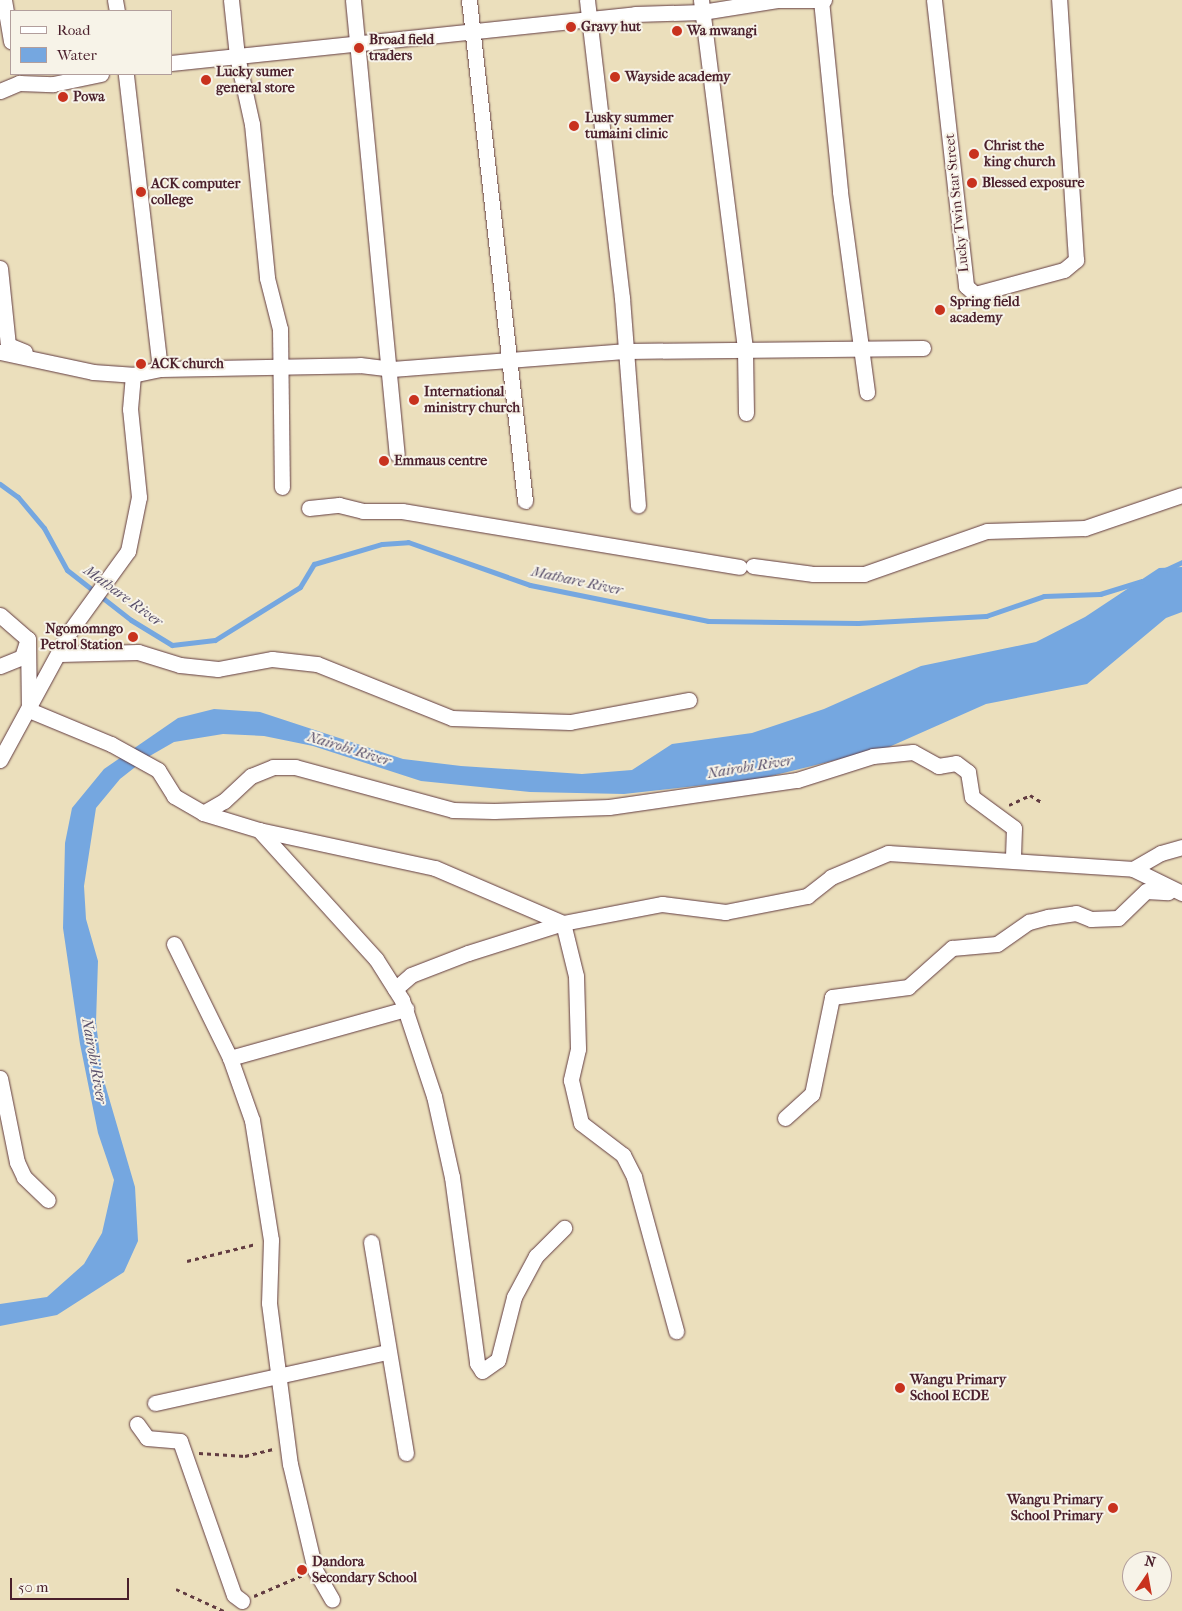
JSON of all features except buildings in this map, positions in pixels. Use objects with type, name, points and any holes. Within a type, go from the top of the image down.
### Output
[{"type":"street","points":[[4,0],[10,35]]},
{"type":"street","points":[[231,0],[237,56],[252,124],[267,278],[280,329],[282,487]]},
{"type":"street","points":[[353,0],[359,42],[368,166],[392,370],[397,454]]},
{"type":"street","points":[[469,0],[525,501]]},
{"type":"street","points":[[587,0],[627,351],[638,505]]},
{"type":"street","points":[[172,63],[359,42],[472,34],[701,6],[776,0],[822,0],[840,192],[867,392]]},
{"type":"street","name":"Lucky Twin Star Street","points":[[934,0],[966,286],[974,294],[989,292],[1064,270],[1076,260],[1059,0]]},
{"type":"street","points":[[701,6],[746,350],[746,413]]},
{"type":"street","points":[[0,91],[18,78],[53,84],[96,75]]},
{"type":"street","points":[[126,75],[160,369]]},
{"type":"street","points":[[0,268],[8,345],[46,360]]},
{"type":"street","points":[[0,352],[133,375],[160,369],[281,366],[360,365],[392,370],[627,351],[746,350],[861,345],[923,348]]},
{"type":"street","points":[[0,760],[60,654],[70,631],[128,551],[139,497],[130,409],[133,375]]},
{"type":"street","points":[[309,508],[339,505],[363,511],[402,511],[746,566],[813,574],[864,574],[987,531],[1085,528],[1182,495]]},
{"type":"street","points":[[0,615],[28,639],[29,710]]},
{"type":"street","points":[[0,666],[22,657],[28,639]]},
{"type":"street","points":[[60,654],[138,652],[218,669],[272,659],[317,664],[452,718],[577,722],[689,700]]},
{"type":"street","points":[[29,710],[111,744],[158,770],[174,796],[203,813],[259,830],[435,868],[563,923]]},
{"type":"street","points":[[203,813],[224,801],[251,776],[273,766],[295,767],[453,810],[494,811],[609,807],[797,780],[873,756],[914,752],[938,766],[961,765],[970,776],[972,797],[981,801],[1014,828],[1013,860]]},
{"type":"street","points":[[259,830],[376,959],[406,1009],[434,1096],[452,1177],[477,1363],[482,1371],[498,1360],[514,1297],[536,1256],[564,1228]]},
{"type":"street","points":[[1132,869],[1161,853],[1182,847]]},
{"type":"street","points":[[395,989],[427,969],[563,923],[662,904],[725,912],[807,896],[831,876],[888,854],[1013,860],[1132,869],[1182,893]]},
{"type":"street","points":[[785,1118],[812,1094],[832,997],[908,987],[952,948],[997,944],[1029,922],[1076,913],[1091,919],[1118,918],[1146,891],[1182,893]]},
{"type":"street","points":[[563,923],[576,976],[578,1050],[571,1080],[581,1123],[623,1155],[634,1177],[676,1331]]},
{"type":"street","points":[[174,944],[230,1058],[252,1120],[271,1240],[270,1303],[281,1373],[289,1444],[315,1570],[332,1600]]},
{"type":"street","points":[[230,1058],[406,1009]]},
{"type":"street","points":[[0,1078],[17,1162],[24,1177],[48,1200]]},
{"type":"street","points":[[371,1242],[406,1452]]},
{"type":"street","points":[[155,1402],[281,1373],[388,1352]]},
{"type":"street","points":[[137,1424],[147,1438],[180,1440],[234,1595],[242,1601]]},
{"type":"path","points":[[981,801],[1011,805],[1030,795],[1041,802]]},
{"type":"path","points":[[187,1261],[271,1240]]},
{"type":"path","points":[[185,1454],[245,1456],[289,1444]]},
{"type":"path","points":[[218,1609],[242,1601],[315,1570]]},
{"type":"path","points":[[176,1589],[224,1611]]},
{"type":"water","name":"Nairobi River","points":[[1182,567],[1182,612],[1166,618],[1087,684],[986,704],[889,747],[759,779],[624,794],[530,792],[421,781],[313,746],[264,736],[223,734],[174,742],[148,757],[120,779],[96,808],[84,886],[86,919],[98,961],[96,1022],[102,1074],[135,1187],[138,1241],[124,1272],[57,1315],[0,1326],[0,1304],[47,1297],[84,1264],[102,1233],[114,1180],[98,1133],[80,1044],[63,928],[65,843],[72,808],[104,769],[178,718],[214,709],[260,712],[403,759],[461,766],[582,774],[632,770],[672,744],[752,733],[824,709],[921,666],[1036,642],[1085,617],[1159,568]]},
{"type":"waterway","name":"Mathare River","points":[[0,484],[18,497],[44,528],[67,570],[131,620],[172,645],[215,640],[300,587],[314,564],[382,544],[408,542],[530,585],[708,621],[858,623],[986,616],[1044,596],[1100,594],[1142,581]]},
{"type":"waterway","name":"Mathare River","points":[[1165,570],[1182,562]]},
{"type":"place","name":"Gravy hut","points":[[571,27]]},
{"type":"place","name":"Wa mwangi","points":[[677,31]]},
{"type":"place","name":"Broad field traders","points":[[359,48]]},
{"type":"place","name":"Wayside academy","points":[[615,77]]},
{"type":"place","name":"Lucky sumer general store","points":[[206,80]]},
{"type":"place","name":"Powa","points":[[63,97]]},
{"type":"place","name":"Lusky summer tumaini clinic","points":[[574,126]]},
{"type":"place","name":"Christ the king church","points":[[974,154]]},
{"type":"place","name":"Blessed exposure","points":[[972,183]]},
{"type":"place","name":"ACK computer college","points":[[141,192]]},
{"type":"place","name":"Spring field academy","points":[[940,310]]},
{"type":"place","name":"ACK church","points":[[141,364]]},
{"type":"place","name":"International ministry church","points":[[414,400]]},
{"type":"place","name":"Emmaus centre","points":[[384,461]]},
{"type":"place","name":"Ngomomngo Petrol Station","points":[[133,637]]},
{"type":"place","name":"Wangu Primary School ECDE","points":[[900,1388]]},
{"type":"place","name":"Wangu Primary School Primary","points":[[1113,1508]]},
{"type":"place","name":"Dandora Secondary School","points":[[302,1570]]}]
